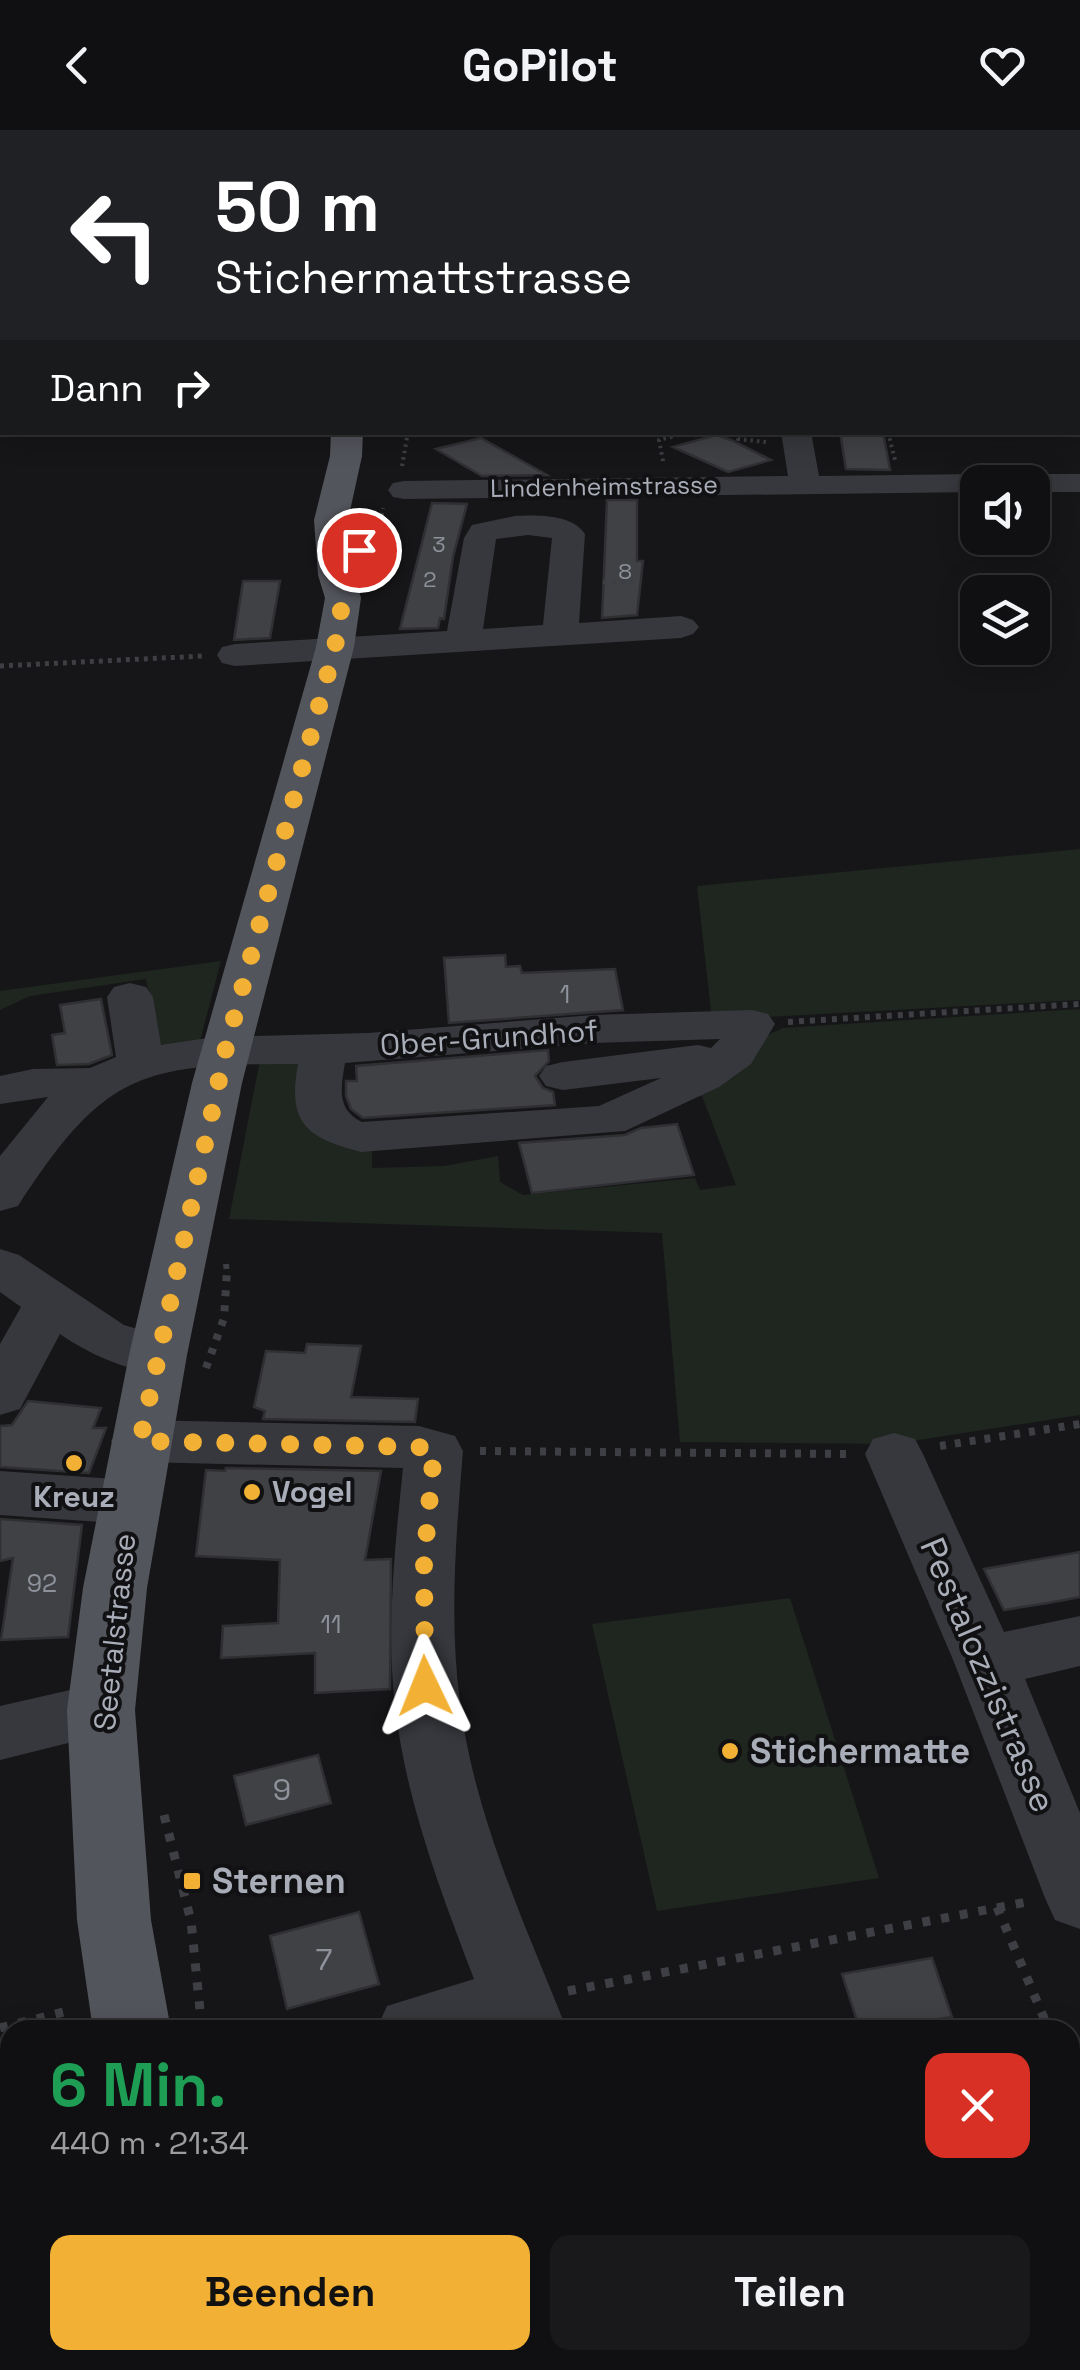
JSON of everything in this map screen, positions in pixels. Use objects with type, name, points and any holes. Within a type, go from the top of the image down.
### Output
[{"type":"main road","name":"Seetalstrasse","points":[[129,2013],[114,1920],[101,1710],[115,1588],[158,1354],[226,1048],[335,647],[343,598],[331,529],[350,435]]},
{"type":"street","points":[[788,437],[804,483]]},
{"type":"street","points":[[538,465],[564,478],[565,486]]},
{"type":"street","name":"Lindenheimstrasse","points":[[404,490],[443,484],[804,483],[931,470],[960,478]]},
{"type":"street","points":[[1050,483],[1080,483]]},
{"type":"street","points":[[463,640],[484,532],[576,524],[570,534],[560,634]]},
{"type":"street","points":[[235,655],[682,627]]},
{"type":"street","points":[[130,997],[142,1064]]},
{"type":"street","name":"Ober-Grundhof","points":[[98,1082],[142,1064],[226,1048],[341,1048],[595,1029],[743,1039]]},
{"type":"street","points":[[341,1048],[316,1094],[320,1115],[328,1126],[362,1137],[608,1120],[702,1077],[743,1039]]},
{"type":"street","points":[[563,1076],[743,1039]]},
{"type":"street","points":[[0,1090],[34,1083],[98,1082]]},
{"type":"street","points":[[0,1196],[43,1133],[70,1103],[98,1082]]},
{"type":"street","points":[[0,1267],[105,1338],[158,1354]]},
{"type":"street","points":[[0,1395],[51,1301]]},
{"type":"street","points":[[0,1492],[135,1471],[419,1447],[434,1451],[423,1596],[425,1686],[433,1742],[452,1822],[524,2015],[487,2020]]},
{"type":"street","name":"Pestalozzistrasse","points":[[894,1454],[986,1662],[1079,1892]]},
{"type":"street","points":[[986,1662],[1007,1654],[1080,1640]]},
{"type":"street","points":[[0,1733],[101,1710]]},
{"type":"path","points":[[738,435],[738,439],[747,442],[788,437]]},
{"type":"path","points":[[603,582],[634,582]]},
{"type":"path","points":[[0,666],[235,655]]},
{"type":"path","points":[[743,1039],[1080,1004]]},
{"type":"path","points":[[434,1451],[894,1454],[1080,1424]]},
{"type":"path","points":[[160,1806],[178,1854],[192,1922],[201,2020]]},
{"type":"path","points":[[524,2015],[1079,1892]]},
{"type":"path","points":[[997,1908],[1045,2020]]},
{"type":"path","points":[[69,2020],[129,2013]]},
{"type":"shaded area","points":[[1080,849],[1080,1000],[712,1020],[697,886]]},
{"type":"shaded area","points":[[221,961],[199,1045],[165,1047],[158,1043],[146,979],[30,996],[0,1010],[0,991]]},
{"type":"shaded area","points":[[1080,1009],[1080,1415],[893,1444],[680,1442],[662,1233],[229,1219],[260,1060],[300,1057],[372,1143],[372,1168],[444,1166],[498,1156],[500,1182],[523,1195],[695,1178],[700,1190],[736,1185],[702,1096],[667,1100],[759,1039],[783,1028]]},
{"type":"shaded area","name":"Stichermatte","points":[[790,1598],[879,1878],[657,1911],[592,1624]]},
{"type":"building","points":[[716,435],[771,460],[728,472],[673,447]]},
{"type":"building","points":[[840,435],[884,435],[890,470],[846,469]]},
{"type":"building","points":[[481,438],[547,475],[482,476],[436,449]]},
{"type":"building","points":[[607,500],[637,500],[637,561],[643,561],[637,615],[602,618]]},
{"type":"building","points":[[432,503],[467,504],[453,557],[444,619],[440,618],[438,628],[400,629]]},
{"type":"building","points":[[243,581],[280,581],[270,638],[234,640]]},
{"type":"building","points":[[505,955],[506,967],[520,966],[522,973],[615,969],[623,1010],[449,1023],[444,958]]},
{"type":"building","points":[[101,999],[112,1055],[89,1064],[57,1065],[52,1035],[65,1033],[60,1005]]},
{"type":"building","points":[[548,1050],[549,1061],[535,1076],[543,1088],[553,1092],[555,1105],[363,1118],[351,1109],[346,1096],[346,1081],[357,1081],[356,1066]]},
{"type":"building","points":[[677,1124],[694,1175],[532,1193],[519,1143],[625,1135],[641,1128]]},
{"type":"building","points":[[307,1344],[361,1346],[351,1397],[418,1399],[415,1422],[263,1419],[265,1411],[254,1407],[266,1351],[305,1353]]},
{"type":"building","points":[[28,1401],[101,1408],[93,1428],[106,1428],[89,1473],[0,1467],[0,1426],[12,1425]]},
{"type":"building","points":[[206,1470],[381,1471],[365,1560],[391,1559],[390,1689],[315,1693],[315,1653],[221,1658],[223,1626],[278,1623],[280,1560],[196,1556]]},
{"type":"building","points":[[0,1519],[82,1525],[68,1637],[1,1640],[13,1558],[0,1561]]},
{"type":"building","points":[[1080,1552],[1080,1597],[1048,1603],[1004,1610],[984,1569]]},
{"type":"building","points":[[318,1755],[331,1803],[246,1825],[234,1776]]},
{"type":"building","points":[[359,1912],[379,1984],[287,2009],[270,1936]]},
{"type":"building","points":[[932,1958],[952,2017],[857,2020],[842,1974]]},
{"type":"place","name":"Kreuz","points":[[74,1463]]},
{"type":"place","name":"Vogel","points":[[252,1492]]},
{"type":"place","name":"Stichermatte","points":[[730,1751]]},
{"type":"place","name":"Sternen","points":[[192,1881]]},
{"type":"route","points":[[359,550],[356,575],[343,598],[335,647],[226,1048],[140,1441],[419,1447],[434,1451],[424,1562],[425,1686]]}]
